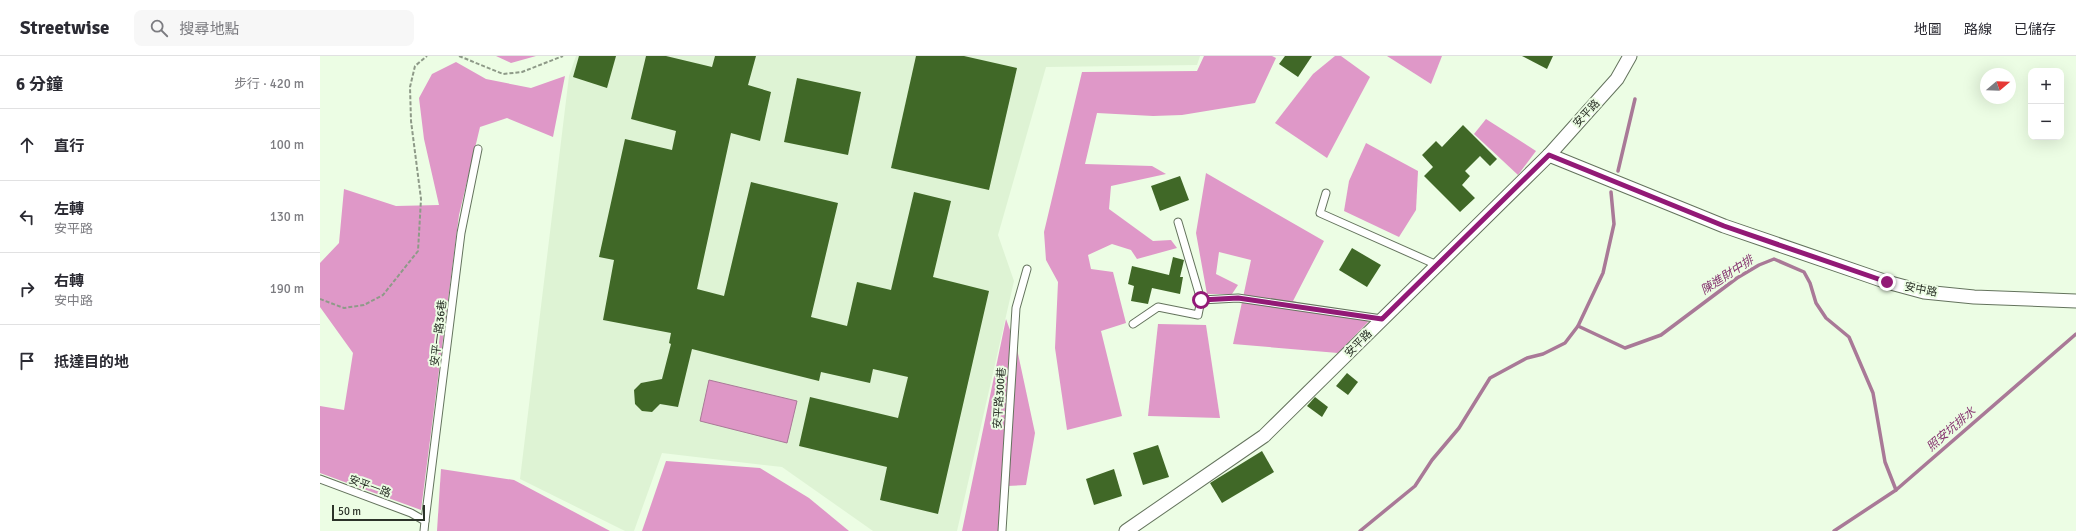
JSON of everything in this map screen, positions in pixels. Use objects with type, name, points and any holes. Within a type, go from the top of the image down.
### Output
[{"type":"street","name":"安平路","points":[[1126,531],[1264,436],[1549,155],[1617,79],[1630,56]]},
{"type":"street","name":"安中路","points":[[1549,155],[1724,226],[1887,282],[1924,292],[1974,297],[2076,301]]},
{"type":"lane","name":"安平一路36巷","points":[[425,521],[462,233],[478,149]]},
{"type":"lane","points":[[1326,193],[1320,213],[1437,265]]},
{"type":"lane","points":[[1133,324],[1158,307],[1198,314],[1201,300],[1178,222]]},
{"type":"lane","name":"安平路300巷","points":[[1002,531],[1016,308],[1028,269]]},
{"type":"lane","points":[[1201,300],[1238,298],[1382,319]]},
{"type":"lane","name":"安平一路","points":[[320,479],[411,513],[425,521]]},
{"type":"lane","points":[[424,531],[425,521]]},
{"type":"path","points":[[320,299],[344,308],[364,305],[383,295],[418,251],[422,199],[411,122],[410,87],[415,66],[427,56]]},
{"type":"path","points":[[459,56],[503,74],[522,72],[563,56]]},
{"type":"shaded area","points":[[496,56],[536,56],[511,63]]},
{"type":"shaded area","points":[[576,56],[1200,56],[1197,65],[1046,67],[998,235],[1014,281],[957,531],[873,531],[782,467],[662,453],[634,531],[625,531],[520,479],[569,76]]},
{"type":"shaded area","points":[[1204,56],[1272,56],[1276,58],[1255,103],[1182,115],[1153,116],[1097,113],[1085,164],[1152,166],[1166,174],[1111,186],[1109,209],[1153,241],[1171,240],[1177,248],[1137,259],[1131,250],[1112,244],[1088,255],[1091,269],[1113,272],[1126,323],[1101,331],[1122,416],[1067,430],[1055,348],[1058,282],[1046,260],[1044,232],[1082,72],[1197,71]]},
{"type":"shaded area","points":[[1335,56],[1341,56],[1370,77],[1327,158],[1275,123],[1313,74]]},
{"type":"shaded area","points":[[1387,56],[1442,56],[1431,84]]},
{"type":"shaded area","points":[[456,62],[486,79],[531,88],[565,76],[553,137],[507,118],[480,127],[459,215],[421,510],[320,473],[320,406],[344,410],[353,353],[320,307],[320,263],[339,243],[344,189],[396,206],[439,205],[424,139],[419,98],[432,74]]},
{"type":"shaded area","points":[[1486,119],[1536,151],[1518,175],[1474,134]]},
{"type":"shaded area","points":[[1366,143],[1418,171],[1416,210],[1399,237],[1344,211],[1349,181]]},
{"type":"shaded area","points":[[1206,173],[1324,241],[1293,301],[1369,321],[1338,353],[1233,344],[1251,260],[1219,252],[1216,274],[1238,285],[1232,294],[1207,294],[1196,233]]},
{"type":"shaded area","points":[[1006,319],[1017,349],[1035,433],[1026,485],[1007,486],[1003,531],[962,531]]},
{"type":"shaded area","points":[[1158,324],[1206,325],[1220,418],[1148,416]]},
{"type":"shaded area","points":[[709,380],[797,401],[787,443],[700,421]]},
{"type":"shaded area","points":[[666,461],[760,468],[809,498],[849,531],[642,531]]},
{"type":"shaded area","points":[[441,469],[514,480],[610,531],[437,531]]},
{"type":"building","points":[[579,56],[616,56],[607,88],[573,77]]},
{"type":"building","points":[[646,56],[666,56],[712,67],[715,56],[756,56],[748,85],[771,92],[760,141],[731,133],[697,289],[724,296],[751,182],[838,203],[811,317],[847,326],[857,282],[891,290],[914,192],[951,201],[933,277],[989,291],[938,514],[880,500],[887,467],[799,446],[810,397],[898,418],[908,377],[873,369],[870,383],[821,372],[819,381],[692,349],[678,407],[660,404],[652,412],[642,411],[635,404],[634,390],[641,383],[662,379],[671,344],[669,343],[671,333],[603,320],[614,260],[599,257],[625,139],[672,150],[676,131],[631,119]]},
{"type":"building","points":[[916,56],[964,56],[1017,68],[989,190],[891,168]]},
{"type":"building","points":[[1285,56],[1312,56],[1298,77],[1279,64]]},
{"type":"building","points":[[1522,56],[1553,56],[1547,69]]},
{"type":"building","points":[[797,78],[861,92],[848,155],[784,142]]},
{"type":"building","points":[[1463,125],[1497,159],[1490,166],[1480,156],[1465,171],[1470,176],[1462,185],[1475,198],[1460,212],[1424,176],[1433,167],[1422,155],[1436,141],[1442,147]]},
{"type":"building","points":[[1180,176],[1189,200],[1160,211],[1151,186]]},
{"type":"building","points":[[1352,248],[1381,265],[1367,287],[1339,270]]},
{"type":"building","points":[[1173,257],[1184,260],[1180,277],[1183,277],[1180,294],[1152,288],[1148,304],[1131,301],[1134,286],[1128,284],[1132,266],[1169,275]]},
{"type":"building","points":[[1347,373],[1358,382],[1348,395],[1336,386]]},
{"type":"building","points":[[1315,397],[1328,407],[1322,417],[1307,406]]},
{"type":"building","points":[[1158,445],[1169,477],[1143,485],[1133,453]]},
{"type":"building","points":[[1262,451],[1274,472],[1222,503],[1210,483]]},
{"type":"building","points":[[1114,469],[1122,496],[1094,505],[1086,479]]},
{"type":"waterway","points":[[1618,171],[1635,99]]},
{"type":"waterway","points":[[1360,531],[1415,486],[1432,460],[1459,428],[1490,378],[1527,358],[1543,354],[1565,343],[1578,326],[1603,273],[1614,224],[1611,192]]},
{"type":"waterway","name":"陳進財中排","points":[[1578,326],[1625,348],[1661,335],[1737,278],[1759,265],[1774,259],[1804,272],[1810,283],[1816,303],[1826,318],[1849,337],[1873,393],[1885,462],[1896,490]]},
{"type":"waterway","name":"照安坑排水","points":[[1834,531],[1896,490],[2076,334]]},
{"type":"route","points":[[1201,300],[1238,298],[1382,319],[1549,155],[1724,226],[1887,282]]}]
